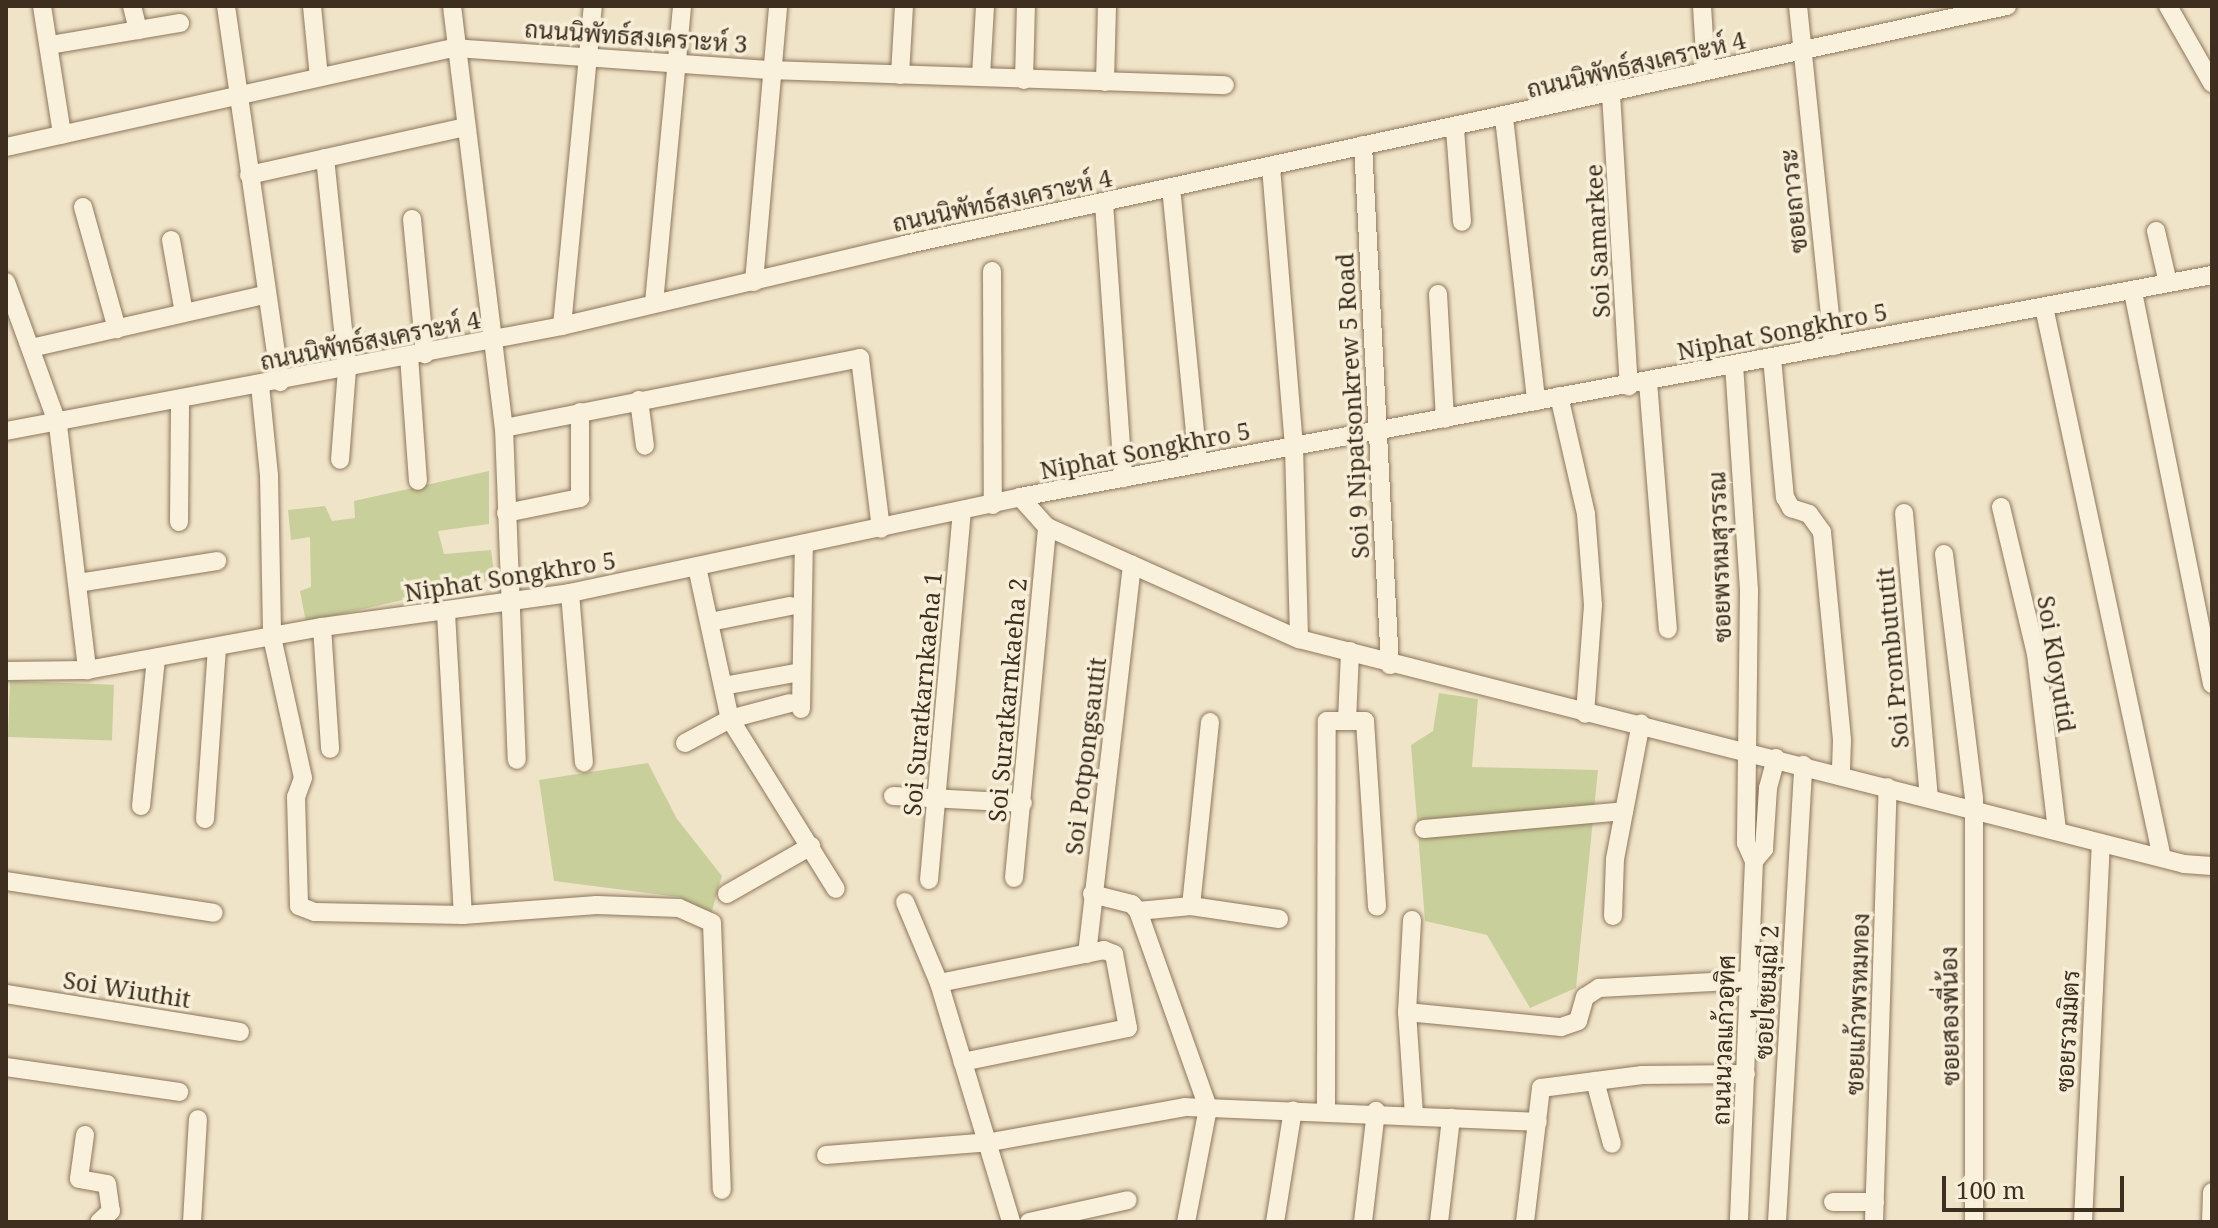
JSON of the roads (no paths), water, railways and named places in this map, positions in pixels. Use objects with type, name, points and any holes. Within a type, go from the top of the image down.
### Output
[{"type":"street","points":[[42,6],[62,134]]},
{"type":"street","points":[[132,6],[138,30]]},
{"type":"street","points":[[226,6],[236,96],[280,382]]},
{"type":"street","points":[[312,6],[319,77]]},
{"type":"street","points":[[452,6],[454,48],[490,341],[504,428],[517,760]]},
{"type":"street","points":[[562,326],[593,6]]},
{"type":"street","points":[[654,303],[674,61],[682,6]]},
{"type":"street","points":[[754,282],[770,70],[778,6]]},
{"type":"street","points":[[900,75],[904,6]]},
{"type":"street","points":[[981,76],[985,6]]},
{"type":"street","points":[[1024,80],[1026,6]]},
{"type":"street","points":[[1105,82],[1107,6]]},
{"type":"street","points":[[1702,6],[1706,71]]},
{"type":"street","name":"ซอยถาวระ","points":[[1798,6],[1833,346]]},
{"type":"street","name":"ถนนนิพัทธ์สงเคราะห์ 4","points":[[6,431],[58,425],[562,326],[1171,187],[1363,145],[1455,129],[1802,52],[1935,14],[2007,6]]},
{"type":"street","points":[[2168,6],[2212,83]]},
{"type":"street","points":[[50,45],[180,23]]},
{"type":"street","name":"ถนนนิพัทธ์สงเคราะห์ 3","points":[[6,147],[454,48],[770,70],[1225,85]]},
{"type":"street","name":"Soi Samarkee","points":[[1611,94],[1629,386]]},
{"type":"street","points":[[1504,118],[1536,401]]},
{"type":"street","points":[[249,175],[466,127]]},
{"type":"street","points":[[1455,129],[1462,222]]},
{"type":"street","name":"Soi 9 Nipatsonkrew 5 Road","points":[[1363,145],[1390,665]]},
{"type":"street","points":[[325,158],[347,369],[340,460]]},
{"type":"street","points":[[1271,167],[1294,446],[1299,639]]},
{"type":"street","points":[[1171,187],[1198,464]]},
{"type":"street","points":[[1104,203],[1105,266],[1123,478]]},
{"type":"street","points":[[83,207],[117,329]]},
{"type":"street","points":[[412,219],[418,481]]},
{"type":"street","points":[[2156,231],[2168,283]]},
{"type":"street","points":[[171,240],[184,313]]},
{"type":"street","points":[[992,271],[993,505]]},
{"type":"street","name":"Niphat Songkhro 5","points":[[6,671],[87,670],[322,627],[446,613],[570,593],[962,512],[1020,497],[2212,275]]},
{"type":"street","points":[[6,282],[14,321],[31,348],[58,425],[87,670]]},
{"type":"street","points":[[2133,292],[2212,684]]},
{"type":"street","points":[[1438,294],[1445,419]]},
{"type":"street","points":[[31,348],[265,295]]},
{"type":"street","points":[[2044,307],[2162,858]]},
{"type":"street","points":[[504,428],[860,358],[881,529]]},
{"type":"street","points":[[1772,358],[1785,497],[1791,508],[1809,514],[1822,532],[1842,740],[1841,774]]},
{"type":"street","name":"ซอยพรหมสุวรรณ","points":[[1734,364],[1749,591],[1743,749]]},
{"type":"street","points":[[1648,382],[1668,629]]},
{"type":"street","points":[[260,385],[269,475],[272,637],[302,765],[296,797],[299,906],[315,912],[463,915],[597,905],[679,908],[712,923],[722,1190]]},
{"type":"street","points":[[1559,396],[1586,514],[1593,605],[1585,714]]},
{"type":"street","points":[[179,522],[180,400]]},
{"type":"street","points":[[639,400],[645,446]]},
{"type":"street","points":[[506,513],[580,498],[580,412]]},
{"type":"street","points":[[1020,497],[1047,527],[1299,639],[1585,714],[1641,723],[2101,843],[2212,866]]},
{"type":"street","name":"Soi Kloyutid","points":[[2001,507],[2036,654],[2057,831]]},
{"type":"street","name":"Soi Suratkarnkaeha 1","points":[[929,880],[962,512]]},
{"type":"street","name":"Soi Prombututit","points":[[1904,513],[1929,798]]},
{"type":"street","name":"Soi Suratkarnkaeha 2","points":[[1014,878],[1047,527]]},
{"type":"street","points":[[685,743],[730,719],[795,706],[801,672],[804,544]]},
{"type":"street","name":"ซอยสองพี่น้อง","points":[[1944,554],[1970,760],[1974,1222]]},
{"type":"street","points":[[78,583],[217,561]]},
{"type":"street","name":"Soi Potpongsautit","points":[[1087,954],[1132,565]]},
{"type":"street","points":[[697,567],[730,719],[836,889]]},
{"type":"street","points":[[570,593],[584,762]]},
{"type":"street","points":[[710,622],[790,606]]},
{"type":"street","points":[[446,613],[463,915]]},
{"type":"street","points":[[322,627],[330,749]]},
{"type":"street","points":[[205,819],[217,647]]},
{"type":"street","points":[[1347,721],[1350,651]]},
{"type":"street","points":[[141,806],[156,658]]},
{"type":"street","points":[[723,686],[801,672]]},
{"type":"street","points":[[1326,1111],[1327,721],[1365,721],[1377,907]]},
{"type":"street","points":[[1191,906],[1210,722]]},
{"type":"street","points":[[1613,916],[1624,811],[1641,723]]},
{"type":"street","name":"ถนนนวลแก้วอุทิศ","points":[[1739,1222],[1754,861],[1746,843],[1743,749]]},
{"type":"street","name":"ถนนนวลแก้วอุทิศ","points":[[1754,861],[1764,849],[1768,788],[1776,758]]},
{"type":"street","name":"ซอยไชยมุณี 2","points":[[1777,1222],[1803,765]]},
{"type":"street","name":"ซอยแก้วพรหมทอง","points":[[1874,1222],[1888,787]]},
{"type":"street","points":[[893,796],[937,801],[1023,803]]},
{"type":"street","points":[[1424,829],[1624,811]]},
{"type":"street","name":"ซอยรวมมิตร","points":[[2083,1222],[2101,843]]},
{"type":"street","points":[[727,894],[811,846]]},
{"type":"street","points":[[6,881],[214,913]]},
{"type":"street","points":[[1092,894],[1132,904],[1138,911],[1208,1108],[1186,1222]]},
{"type":"street","points":[[905,902],[939,983],[962,1062],[991,1142],[1011,1222]]},
{"type":"street","points":[[1138,911],[1191,906],[1279,919]]},
{"type":"street","points":[[1412,920],[1407,1012],[1414,1114]]},
{"type":"street","points":[[939,983],[1104,950],[1114,954],[1128,1028],[962,1062]]},
{"type":"street","points":[[1407,1012],[1561,1027],[1578,1021],[1585,997],[1599,988],[1750,980]]},
{"type":"street","name":"Soi Wiuthit","points":[[6,994],[240,1032]]},
{"type":"street","points":[[6,1067],[179,1092]]},
{"type":"street","points":[[1525,1222],[1541,1088],[1595,1081],[1746,1074]]},
{"type":"street","points":[[1595,1081],[1612,1144]]},
{"type":"street","points":[[826,1155],[991,1142],[1185,1107],[1376,1111],[1538,1122]]},
{"type":"street","points":[[1275,1222],[1293,1110]]},
{"type":"street","points":[[1363,1222],[1376,1111]]},
{"type":"street","points":[[1439,1222],[1451,1118]]},
{"type":"street","points":[[192,1222],[198,1119]]},
{"type":"street","points":[[85,1135],[79,1179],[107,1184],[111,1211],[99,1222]]},
{"type":"street","points":[[2211,1222],[2212,1192]]},
{"type":"street","points":[[1029,1222],[1128,1200]]},
{"type":"street","points":[[1833,1202],[1875,1202]]}]
